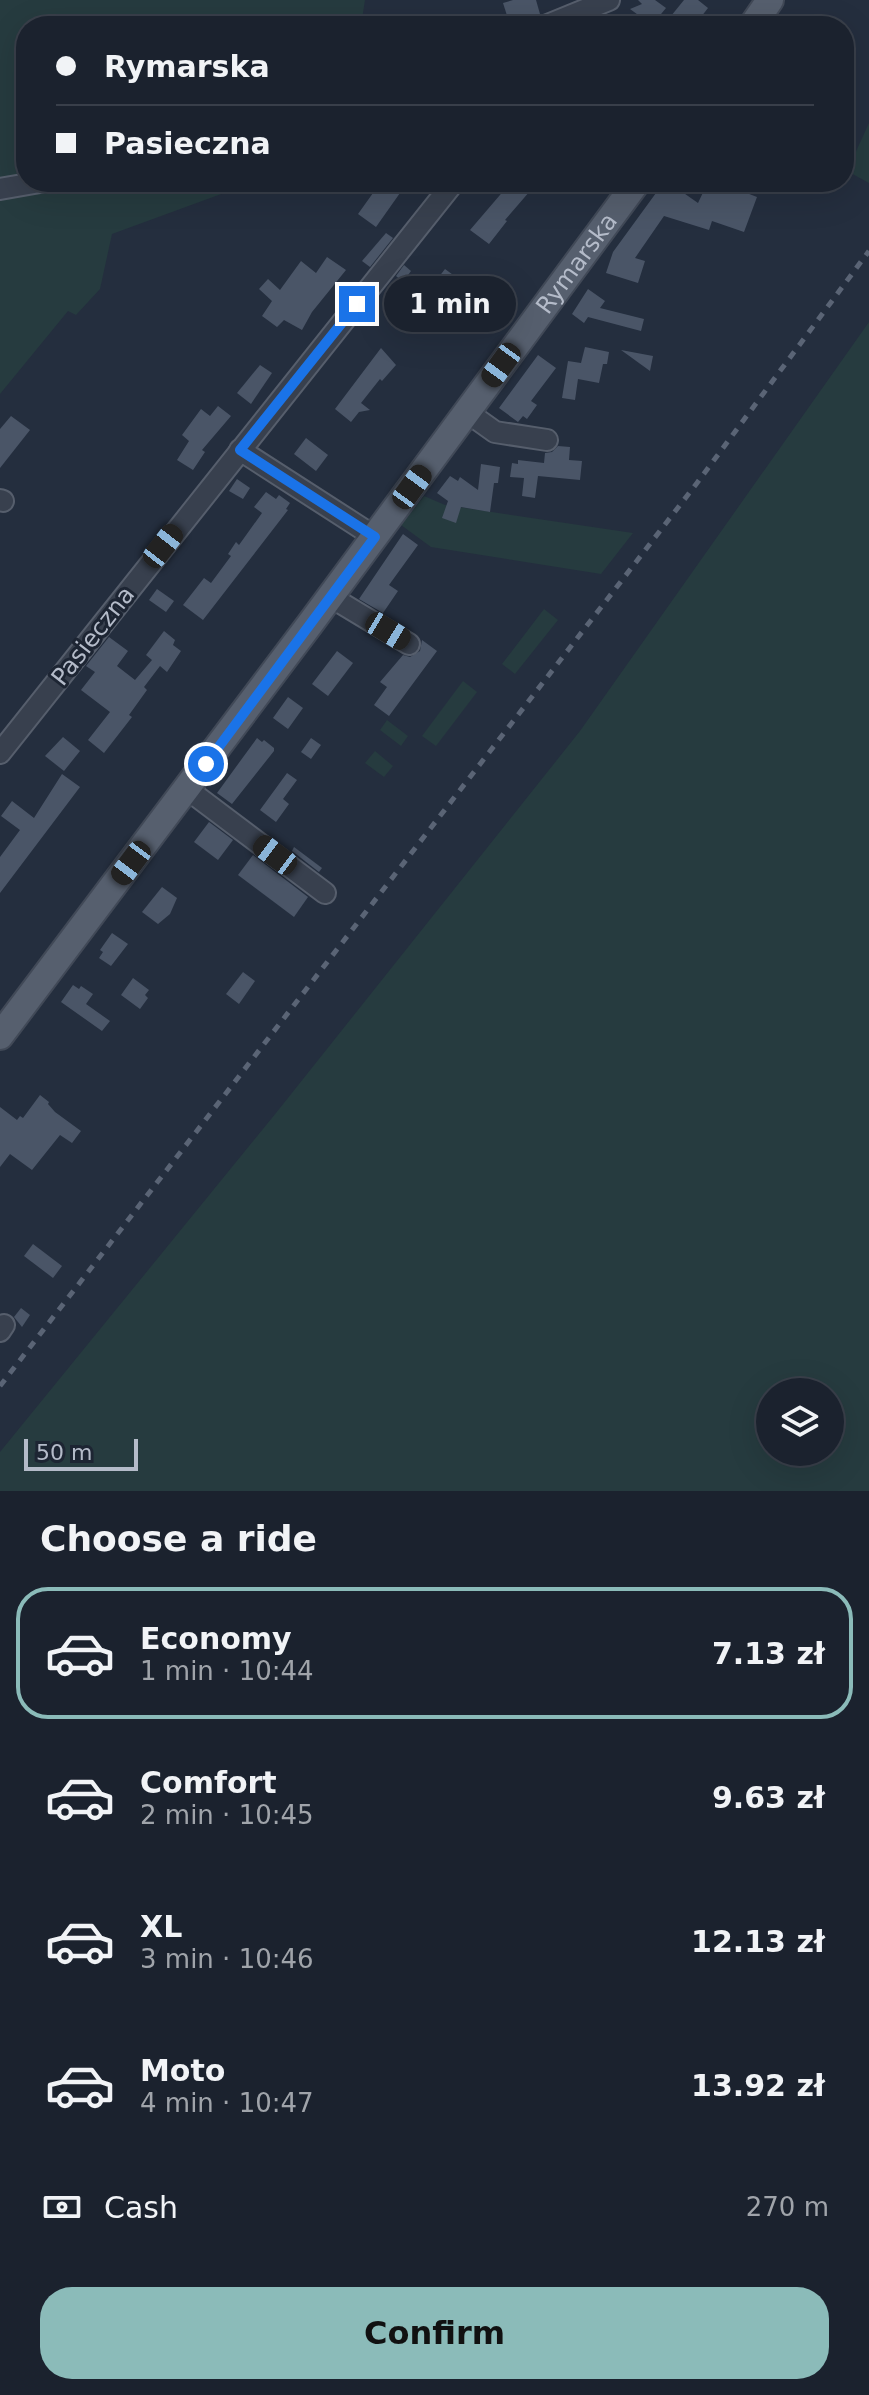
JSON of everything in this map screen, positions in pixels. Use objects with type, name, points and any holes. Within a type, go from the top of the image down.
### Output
[{"type":"main road","name":"Rymarska","points":[[0,1036],[331,597],[630,192]]},
{"type":"street","points":[[570,16],[609,0]]},
{"type":"street","name":"Pasieczna","points":[[0,753],[446,192]]},
{"type":"street","points":[[467,412],[502,434],[547,440]]},
{"type":"street","points":[[240,450],[375,537]]},
{"type":"street","points":[[331,597],[409,644]]},
{"type":"street","points":[[187,789],[325,893]]},
{"type":"green space","points":[[0,0],[365,0],[363,16],[16,16],[16,192],[227,192],[112,234],[100,289],[76,315],[68,311],[0,394]]},
{"type":"green space","points":[[869,123],[869,183],[854,175],[854,156]]},
{"type":"green space","points":[[869,322],[869,1491],[0,1491],[0,1452],[276,1113],[580,731]]},
{"type":"green space","points":[[424,496],[445,505],[633,533],[601,574],[431,547],[401,525]]},
{"type":"green space","points":[[544,609],[558,620],[515,674],[502,664]]},
{"type":"green space","points":[[463,681],[477,692],[436,746],[422,736]]},
{"type":"green space","points":[[387,720],[408,736],[401,746],[380,730]]},
{"type":"green space","points":[[375,751],[393,766],[384,777],[365,763]]},
{"type":"building","points":[[536,0],[540,14],[507,16],[503,3]]},
{"type":"building","points":[[638,0],[655,0],[666,8],[659,16],[640,16],[630,9],[642,4]]},
{"type":"building","points":[[684,0],[698,0],[708,8],[702,16],[671,16]]},
{"type":"building","points":[[401,192],[376,227],[358,214],[373,193]]},
{"type":"building","points":[[502,192],[529,192],[489,244],[470,230]]},
{"type":"building","points":[[657,192],[682,192],[698,203],[703,192],[744,192],[757,197],[744,232],[712,221],[709,230],[664,216],[635,258],[645,261],[638,283],[606,273],[613,252]]},
{"type":"building","points":[[386,233],[393,238],[370,267],[362,261]]},
{"type":"building","points":[[327,257],[346,270],[312,312],[302,330],[284,320],[277,327],[262,316],[272,301],[259,289],[268,279],[280,290],[301,261],[316,273]]},
{"type":"building","points":[[404,265],[411,271],[403,282],[396,276]]},
{"type":"building","points":[[445,269],[460,280],[458,287],[426,325],[408,311]]},
{"type":"building","points":[[588,289],[605,301],[600,308],[644,319],[641,331],[588,317],[584,323],[572,314]]},
{"type":"building","points":[[585,347],[609,352],[599,383],[578,379],[575,400],[562,398],[568,361],[581,363]]},
{"type":"building","points":[[381,348],[396,365],[361,403],[370,410],[359,412],[351,422],[335,409]]},
{"type":"building","points":[[621,350],[653,356],[650,371]]},
{"type":"building","points":[[538,355],[556,368],[531,401],[537,405],[527,419],[523,416],[518,422],[499,408]]},
{"type":"building","points":[[260,365],[272,373],[251,404],[237,393]]},
{"type":"building","points":[[218,406],[231,416],[202,450],[205,452],[193,470],[177,460],[189,441],[182,435],[201,409],[210,416]]},
{"type":"building","points":[[11,416],[30,430],[0,468],[0,429]]},
{"type":"building","points":[[306,438],[328,455],[316,471],[294,454]]},
{"type":"building","points":[[558,446],[570,447],[569,460],[582,461],[580,480],[538,476],[535,498],[522,496],[524,478],[510,477],[512,463],[518,464],[518,460],[544,463],[545,453],[552,452]]},
{"type":"building","points":[[481,464],[500,467],[490,512],[461,507],[456,523],[442,518],[448,501],[437,493],[450,476],[458,481],[460,477],[478,490]]},
{"type":"building","points":[[237,479],[250,488],[243,499],[229,491]]},
{"type":"building","points":[[266,492],[276,499],[279,495],[290,503],[288,510],[203,620],[183,605],[204,578],[211,583],[231,556],[228,554],[236,542],[239,545],[262,513],[254,507]]},
{"type":"building","points":[[403,534],[418,545],[389,585],[398,591],[383,613],[359,599]]},
{"type":"building","points":[[157,589],[174,601],[166,612],[149,600]]},
{"type":"building","points":[[164,631],[175,640],[173,645],[181,651],[167,672],[160,666],[144,687],[147,690],[129,715],[132,717],[104,753],[88,740],[110,712],[81,690],[95,672],[86,666],[109,637],[128,651],[117,666],[135,680],[152,660],[146,655]]},
{"type":"building","points":[[422,640],[437,651],[389,716],[374,705],[387,687],[380,682],[403,655],[410,657],[420,651]]},
{"type":"building","points":[[337,651],[353,663],[328,696],[312,684]]},
{"type":"building","points":[[288,697],[303,708],[288,729],[273,718]]},
{"type":"building","points":[[63,737],[80,751],[64,771],[45,756]]},
{"type":"building","points":[[257,738],[262,742],[264,740],[274,751],[232,804],[217,793]]},
{"type":"building","points":[[311,738],[321,745],[311,759],[301,752]]},
{"type":"building","points":[[287,773],[297,780],[283,799],[289,804],[276,822],[260,810]]},
{"type":"building","points":[[62,774],[80,787],[0,893],[0,857],[20,830],[1,816],[12,801],[34,818]]},
{"type":"building","points":[[209,822],[233,840],[218,860],[194,842]]},
{"type":"building","points":[[294,847],[322,868],[319,872],[292,851]]},
{"type":"building","points":[[253,855],[308,897],[294,917],[238,875]]},
{"type":"building","points":[[162,887],[177,898],[170,914],[158,924],[142,912]]},
{"type":"building","points":[[112,933],[128,944],[111,966],[99,958],[103,952],[100,950]]},
{"type":"building","points":[[243,972],[255,981],[239,1004],[226,994]]},
{"type":"building","points":[[133,978],[149,990],[145,995],[148,998],[140,1009],[121,995]]},
{"type":"building","points":[[73,985],[93,994],[86,1004],[110,1021],[102,1031],[61,1002]]},
{"type":"building","points":[[40,1095],[55,1112],[81,1131],[72,1143],[60,1135],[32,1170],[10,1154],[0,1167],[0,1107],[17,1120],[20,1116],[23,1118]]},
{"type":"building","points":[[33,1244],[62,1266],[53,1278],[24,1256]]},
{"type":"building","points":[[21,1308],[30,1315],[22,1327],[14,1317]]},
{"type":"railway","points":[[0,1386],[697,483],[869,251]]},
{"type":"route","points":[[206,764],[375,537],[240,450],[357,304]]}]
